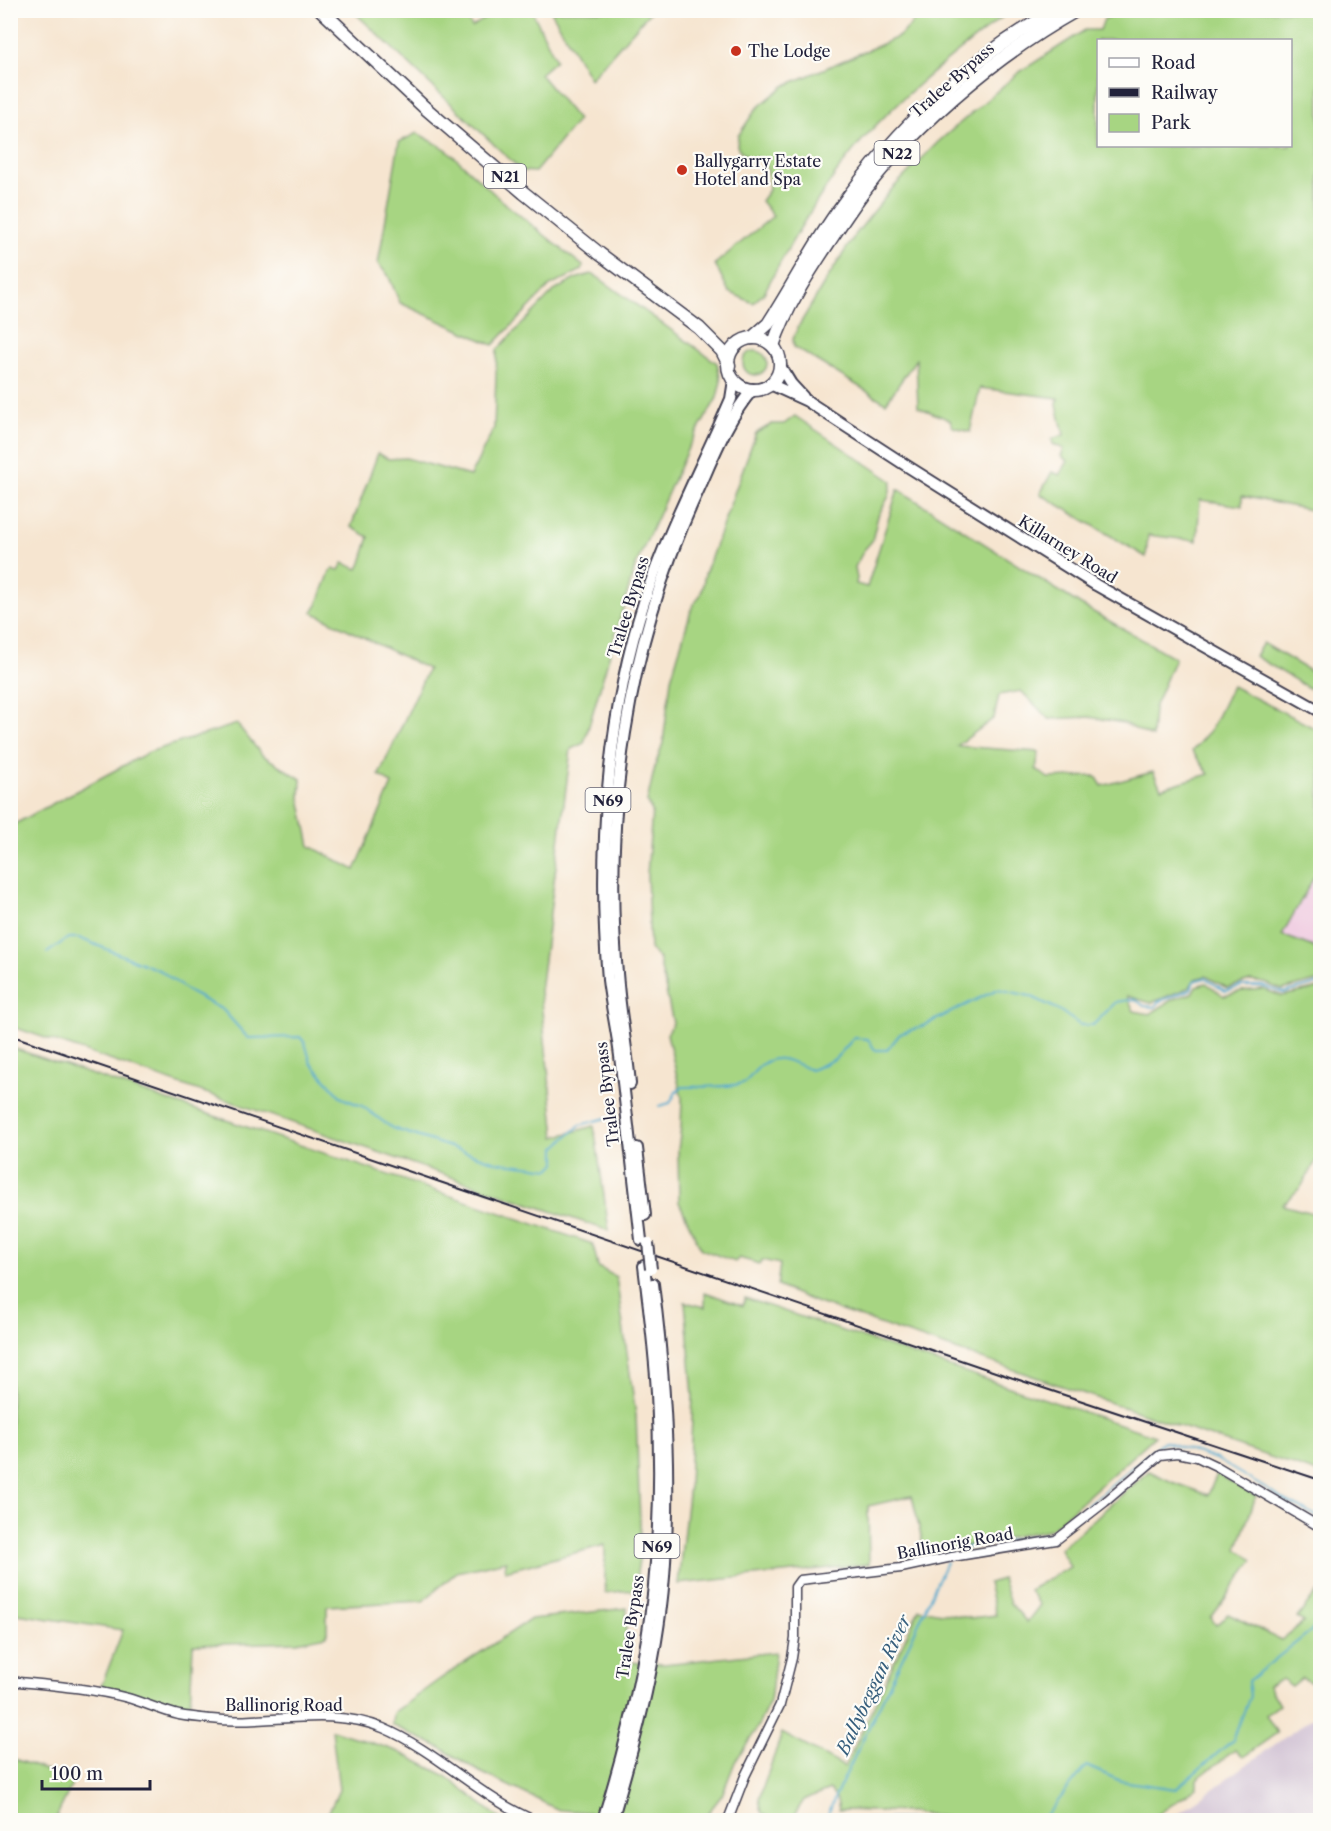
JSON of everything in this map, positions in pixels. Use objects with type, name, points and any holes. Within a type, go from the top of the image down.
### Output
[{"type":"highway","name":"N21","points":[[321,10],[424,107],[524,193],[600,254],[699,328],[722,351],[729,365]]},
{"type":"highway","name":"Tralee Bypass","points":[[752,338],[768,324],[840,208],[882,155],[950,86],[1001,46],[1057,10]]},
{"type":"highway","name":"Tralee Bypass","points":[[774,346],[781,325],[802,285],[848,214],[887,163],[945,104],[979,76],[1042,30],[1077,10]]},
{"type":"highway","name":"N21","points":[[699,328],[730,341],[740,342]]},
{"type":"highway","name":"N22","points":[[740,342],[752,338]]},
{"type":"highway","points":[[740,342],[731,352],[729,365],[734,380],[746,388],[764,388],[776,378],[780,366],[778,353],[774,346],[764,340],[752,338]]},
{"type":"main road","name":"Killarney Road","points":[[780,366],[790,384],[807,401]]},
{"type":"main road","name":"Tralee Bypass","points":[[612,1821],[644,1705],[657,1632],[665,1563],[668,1443],[660,1339],[644,1242],[608,980],[605,846],[613,745],[629,656],[645,599],[680,510],[731,399],[734,380]]},
{"type":"main road","name":"Killarney Road","points":[[770,384],[807,401],[1096,585],[1320,711]]},
{"type":"main road","name":"Tralee Bypass","points":[[644,1242],[627,1050],[618,985],[614,852],[621,750],[645,631],[666,570],[689,510],[726,431],[737,410],[753,389]]},
{"type":"main road","name":"Tralee Bypass","points":[[603,1821],[633,1710],[650,1619],[656,1563],[659,1508],[658,1399],[648,1267]]},
{"type":"street","name":"Ballinorig Road","points":[[728,1821],[745,1776],[780,1705],[792,1658],[795,1638],[795,1587],[800,1580],[902,1568],[952,1557],[1056,1540],[1098,1508],[1160,1455],[1178,1453],[1197,1457],[1218,1467],[1320,1527]]},
{"type":"street","name":"Ballinorig Road","points":[[10,1681],[73,1688],[127,1698],[179,1715],[214,1720],[327,1717],[380,1727],[402,1737],[500,1802],[534,1821]]},
{"type":"shaded area","points":[[1320,866],[1320,951],[1282,935]]},
{"type":"shaded area","points":[[1320,1712],[1320,1820],[1170,1820],[1181,1812]]},
{"type":"green space","points":[[1126,10],[1320,11],[1320,512],[1242,496],[1242,506],[1200,500],[1197,541],[1148,535],[1146,557],[1040,494],[1052,472],[1060,475],[1068,461],[1061,456],[1064,449],[1053,444],[1052,439],[1064,435],[1057,405],[1058,398],[980,388],[970,432],[953,427],[950,420],[918,407],[916,359],[886,403],[794,347],[793,339],[798,327],[825,282],[855,235],[891,190],[938,142],[1018,73],[1085,30],[1100,30],[1104,19]]},
{"type":"green space","points":[[353,11],[463,11],[472,27],[496,11],[532,11],[556,60],[540,74],[578,120],[535,172],[522,171]]},
{"type":"green space","points":[[551,11],[651,11],[590,79]]},
{"type":"green space","points":[[921,11],[1010,11],[902,99],[863,139],[812,209],[764,293],[753,303],[729,292],[715,264],[773,216],[761,201],[769,190],[764,162],[756,157],[751,159],[737,146],[738,136],[756,109],[784,86],[898,37]]},
{"type":"green space","points":[[417,133],[446,149],[502,201],[583,266],[582,270],[550,286],[493,345],[400,303],[388,275],[378,264],[399,142]]},
{"type":"green space","points":[[591,274],[717,363],[721,381],[717,398],[688,448],[635,567],[584,743],[571,749],[540,991],[555,1137],[594,1126],[609,1231],[10,1026],[11,826],[149,752],[237,724],[262,755],[301,779],[300,798],[310,846],[355,870],[392,784],[379,775],[428,669],[312,612],[330,572],[334,569],[339,570],[343,563],[358,569],[361,563],[369,537],[351,527],[378,453],[388,459],[406,458],[470,476],[494,428],[497,350],[554,291],[575,279]]},
{"type":"green space","points":[[755,351],[763,355],[767,363],[763,371],[755,375],[747,371],[743,363],[747,355]]},
{"type":"green space","points":[[795,416],[892,481],[889,496],[878,516],[872,541],[855,567],[856,584],[867,587],[898,489],[1081,605],[1175,658],[1154,708],[1152,737],[1123,723],[1089,717],[1049,719],[1021,691],[999,695],[994,718],[957,746],[1039,752],[1036,769],[1048,778],[1096,776],[1102,786],[1153,772],[1161,788],[1209,774],[1192,751],[1211,729],[1232,686],[1320,731],[1320,866],[1282,935],[1313,947],[1320,953],[1320,980],[1282,990],[1265,983],[1250,981],[1227,988],[1206,976],[1195,979],[1190,987],[1151,1003],[1127,996],[1134,1011],[1150,1014],[1173,999],[1192,993],[1196,986],[1206,983],[1224,996],[1263,989],[1282,996],[1320,988],[1320,1154],[1301,1187],[1282,1205],[1320,1215],[1320,1474],[818,1303],[777,1286],[780,1264],[762,1260],[760,1264],[739,1258],[735,1262],[701,1249],[679,1202],[678,1150],[682,1098],[667,1034],[673,1023],[659,959],[650,949],[647,875],[652,811],[647,802],[663,743],[671,679],[692,607],[701,594],[705,574],[756,433],[772,424],[784,424]]},
{"type":"green space","points":[[1263,643],[1320,677],[1320,695],[1255,656]]},
{"type":"green space","points":[[10,1047],[593,1244],[598,1267],[616,1277],[636,1415],[641,1549],[634,1590],[605,1593],[605,1545],[505,1571],[506,1561],[457,1572],[423,1601],[327,1606],[327,1636],[297,1642],[193,1645],[190,1707],[153,1702],[136,1695],[101,1687],[123,1630],[11,1613]]},
{"type":"green space","points":[[705,1292],[743,1306],[745,1298],[1155,1436],[1051,1529],[925,1554],[912,1496],[868,1506],[869,1564],[678,1584],[689,1485],[693,1396],[685,1302],[705,1307]]},
{"type":"green space","points":[[1149,1471],[1208,1495],[1217,1474],[1256,1496],[1237,1549],[1253,1560],[1211,1618],[1216,1625],[1228,1614],[1281,1640],[1304,1622],[1297,1618],[1317,1592],[1320,1594],[1320,1678],[1310,1682],[1302,1678],[1292,1686],[1282,1679],[1268,1686],[1279,1705],[1266,1715],[1277,1733],[1243,1757],[1235,1750],[1197,1779],[1197,1787],[1150,1820],[966,1820],[913,1812],[839,1810],[837,1800],[830,1790],[804,1800],[791,1820],[771,1820],[762,1813],[759,1799],[782,1733],[845,1767],[919,1609],[971,1618],[996,1615],[988,1583],[1002,1579],[1010,1603],[1027,1622],[1040,1605],[1029,1590],[1070,1567],[1060,1549]]},
{"type":"green space","points":[[627,1608],[624,1662],[664,1664],[776,1652],[770,1701],[755,1732],[735,1762],[722,1795],[708,1813],[696,1820],[618,1820],[587,1812],[559,1810],[480,1772],[439,1747],[392,1725],[393,1713],[531,1619]]},
{"type":"green space","points":[[332,1730],[397,1751],[444,1775],[502,1820],[323,1820],[339,1790]]},
{"type":"green space","points":[[11,1758],[74,1780],[55,1820],[11,1820]]},
{"type":"waterway","points":[[47,953],[68,938],[79,938],[161,971],[189,992],[223,1010],[248,1038],[300,1037],[305,1043],[311,1063],[342,1098],[362,1106],[392,1128],[496,1162],[550,1169],[556,1163],[556,1147],[580,1125],[606,1118]]},
{"type":"waterway","points":[[659,1106],[670,1103],[682,1087],[743,1083],[769,1060],[782,1059],[811,1070],[835,1059],[854,1038],[868,1039],[875,1050],[887,1050],[900,1034],[923,1026],[998,989],[1030,996],[1059,1010],[1080,1025],[1093,1025],[1116,1002],[1135,999],[1144,1006],[1155,1007],[1158,1002],[1191,989],[1194,981],[1205,978],[1225,991],[1242,986],[1262,986],[1284,993],[1320,983]]},
{"type":"waterway","name":"Ballybeggan River","points":[[947,1554],[948,1551],[1055,1533],[1163,1441],[1216,1459],[1320,1518]]},
{"type":"waterway","name":"Ballybeggan River","points":[[826,1820],[946,1562]]},
{"type":"waterway","points":[[1043,1820],[1086,1766],[1121,1781],[1176,1789],[1233,1740],[1250,1696],[1248,1681],[1317,1626],[1320,1630]]},
{"type":"waterway","points":[[827,1820],[945,1820]]},
{"type":"railway","points":[[10,1035],[1007,1376],[1320,1480]]},
{"type":"place","name":"The Lodge","points":[[736,51]]},
{"type":"place","name":"Ballygarry Estate Hotel and Spa","points":[[682,170]]}]
